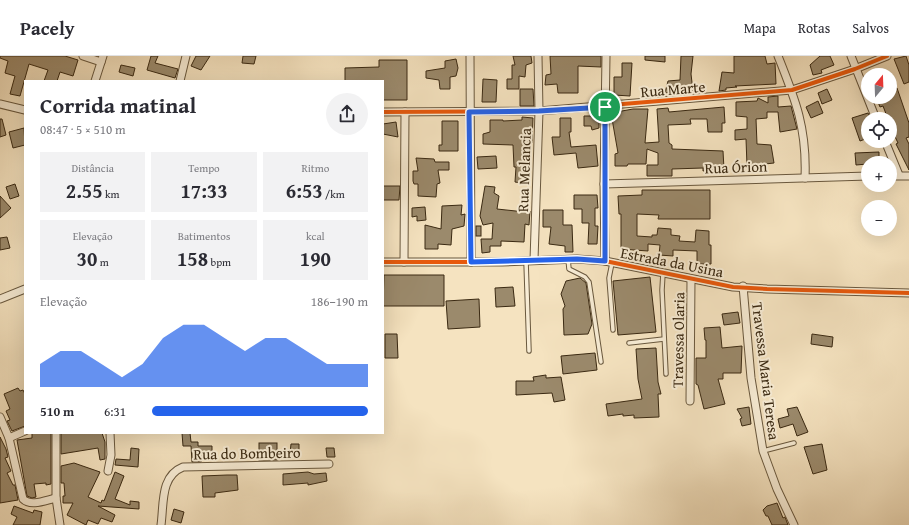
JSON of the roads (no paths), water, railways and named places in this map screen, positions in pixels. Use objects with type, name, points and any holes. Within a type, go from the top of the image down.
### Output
[{"type":"street","points":[[82,56],[102,59],[96,80]]},
{"type":"street","points":[[180,80],[186,56]]},
{"type":"street","points":[[470,56],[469,112],[471,262]]},
{"type":"street","name":"Rua Melancia","points":[[534,260],[539,111],[538,56]]},
{"type":"street","points":[[606,56],[604,184],[609,262]]},
{"type":"street","points":[[778,56],[792,90],[800,115],[806,153],[805,178]]},
{"type":"street","points":[[851,56],[873,112]]},
{"type":"street","name":"Rua Marte","points":[[384,112],[539,111],[605,107],[792,90],[856,69],[887,56]]},
{"type":"street","points":[[0,104],[24,110]]},
{"type":"street","points":[[404,262],[405,112]]},
{"type":"street","points":[[888,148],[899,175],[909,176]]},
{"type":"street","name":"Rua Órion","points":[[604,184],[861,176]]},
{"type":"street","name":"Estrada da Usina","points":[[384,262],[534,260],[609,262],[733,287],[743,286],[766,289],[909,293]]},
{"type":"street","name":"Travessa Olaria","points":[[690,401],[691,279]]},
{"type":"street","name":"Travessa Maria Teresa","points":[[743,286],[750,378],[763,451],[777,489],[794,525]]},
{"type":"street","points":[[0,299],[24,289]]},
{"type":"street","points":[[0,417],[9,438],[23,498],[26,502],[33,503],[56,498]]},
{"type":"street","points":[[9,438],[24,431]]},
{"type":"street","points":[[56,434],[56,498],[60,525]]},
{"type":"street","points":[[108,471],[111,455],[110,434]]},
{"type":"street","name":"Rua do Bombeiro","points":[[161,525],[167,481],[172,473],[183,467],[329,464]]},
{"type":"lane","points":[[568,260],[569,269],[585,277],[589,282],[600,362]]},
{"type":"lane","points":[[526,261],[529,351]]},
{"type":"lane","points":[[609,262],[613,330]]},
{"type":"lane","points":[[663,273],[662,290],[666,374]]},
{"type":"lane","points":[[629,344],[664,339]]},
{"type":"lane","points":[[763,451],[794,443]]}]
